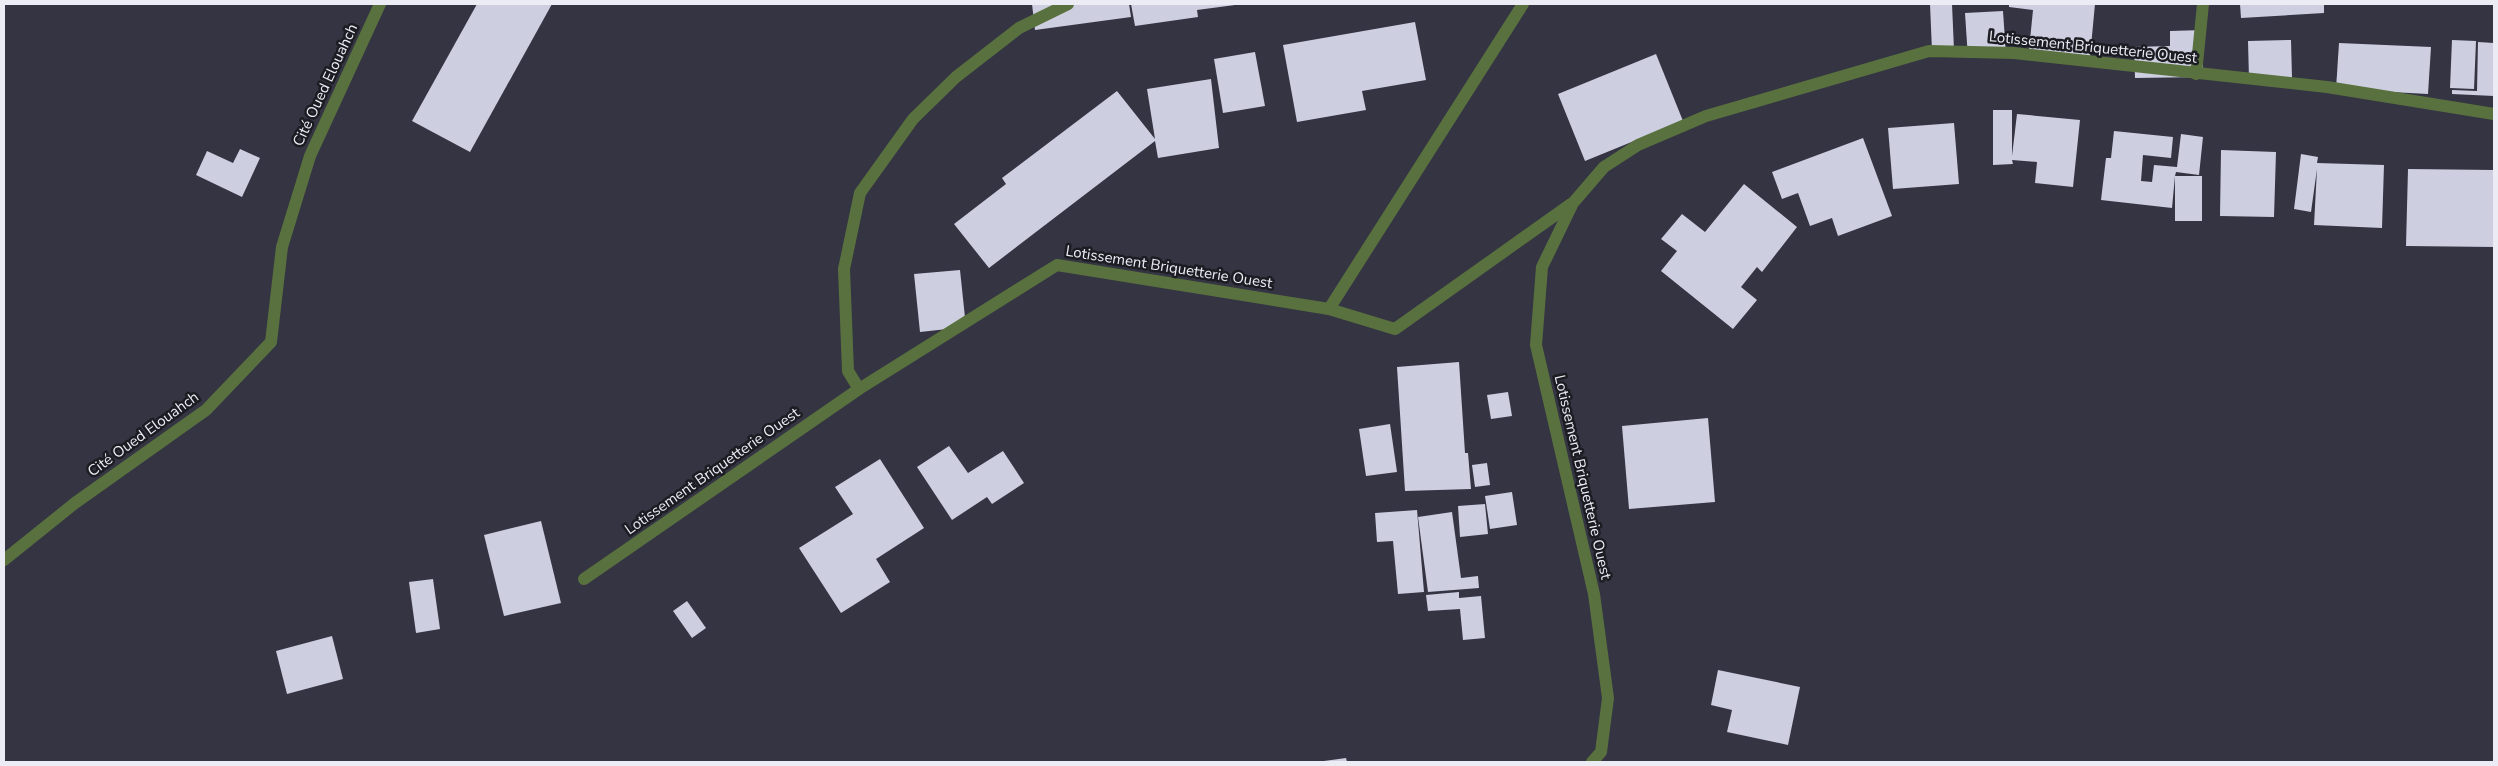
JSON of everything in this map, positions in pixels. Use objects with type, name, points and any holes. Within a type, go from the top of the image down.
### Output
[{"type":"street","name":"Cité Oued Elouahch","points":[[4,560],[75,503],[206,410],[270,342],[282,247],[310,156],[380,4]]},
{"type":"street","points":[[859,388],[848,371],[844,269],[860,193],[913,119],[956,77],[1019,28],[1068,4]]},
{"type":"street","points":[[1329,309],[1523,4]]},
{"type":"street","points":[[2196,74],[2203,4]]},
{"type":"street","name":"Lotissement Briquetterie Ouest","points":[[1592,762],[1601,752],[1608,698],[1594,594],[1536,345],[1542,267],[1574,203],[1604,168],[1638,145],[1697,119],[1816,82],[1928,51],[2014,53],[2327,87],[2494,114]]},
{"type":"street","name":"Lotissement Briquetterie Ouest","points":[[584,579],[859,388],[1057,265],[1329,309],[1396,329],[1574,203]]},
{"type":"building","points":[[477,4],[552,4],[470,152],[412,121]]},
{"type":"building","points":[[1032,4],[1129,4],[1131,17],[1035,30]]},
{"type":"building","points":[[1131,4],[1235,5],[1197,10],[1198,17],[1135,26]]},
{"type":"building","points":[[1930,4],[1952,4],[1954,50],[1932,51]]},
{"type":"building","points":[[2009,4],[2095,4],[2090,57],[2029,50],[2033,10],[2009,7]]},
{"type":"building","points":[[2240,4],[2324,4],[2324,13],[2241,18]]},
{"type":"building","points":[[2003,11],[2006,55],[1968,58],[1965,13]]},
{"type":"building","points":[[1415,22],[1426,80],[1362,91],[1366,110],[1297,122],[1283,45]]},
{"type":"building","points":[[2203,30],[2203,77],[2135,78],[2134,47],[2170,46],[2170,31]]},
{"type":"building","points":[[2291,40],[2292,78],[2249,79],[2248,41]]},
{"type":"building","points":[[2452,40],[2476,41],[2474,89],[2450,88]]},
{"type":"building","points":[[2478,42],[2494,43],[2494,96],[2452,94],[2452,90],[2477,91]]},
{"type":"building","points":[[2339,43],[2431,47],[2428,94],[2336,89]]},
{"type":"building","points":[[1255,52],[1265,106],[1223,113],[1214,59]]},
{"type":"building","points":[[1656,54],[1683,121],[1585,161],[1558,94]]},
{"type":"building","points":[[1211,79],[1219,148],[1158,158],[1155,141],[989,268],[954,224],[1006,184],[1002,178],[1117,91],[1155,139],[1147,89]]},
{"type":"building","points":[[1993,110],[2012,110],[2012,156],[2017,114],[2080,120],[2073,187],[2035,183],[2037,162],[2012,160],[2013,164],[1993,165]]},
{"type":"building","points":[[1954,123],[1959,184],[1893,189],[1888,128]]},
{"type":"building","points":[[2114,131],[2173,137],[2171,158],[2143,155],[2141,181],[2152,182],[2154,165],[2177,167],[2181,134],[2203,137],[2199,175],[2176,172],[2172,208],[2101,200],[2106,158],[2111,158]]},
{"type":"building","points":[[1863,138],[1892,216],[1838,236],[1832,218],[1810,226],[1798,193],[1782,199],[1772,172]]},
{"type":"building","points":[[240,149],[260,158],[242,197],[196,175],[207,151],[233,163]]},
{"type":"building","points":[[2221,150],[2276,152],[2274,217],[2220,216]]},
{"type":"building","points":[[2301,154],[2318,157],[2317,163],[2384,165],[2382,228],[2314,225],[2317,169],[2311,212],[2294,209]]},
{"type":"building","points":[[2408,169],[2494,170],[2494,247],[2406,246]]},
{"type":"building","points":[[2175,176],[2202,176],[2202,221],[2175,221]]},
{"type":"building","points":[[1744,184],[1797,227],[1762,272],[1757,267],[1741,287],[1757,300],[1733,329],[1661,271],[1677,251],[1661,239],[1682,214],[1705,232]]},
{"type":"building","points":[[960,270],[966,327],[920,332],[914,274]]},
{"type":"building","points":[[1459,362],[1465,453],[1468,453],[1471,489],[1405,491],[1397,367]]},
{"type":"building","points":[[1508,392],[1512,416],[1491,419],[1487,395]]},
{"type":"building","points":[[1708,418],[1715,502],[1629,509],[1622,426]]},
{"type":"building","points":[[1390,424],[1397,472],[1366,476],[1359,429]]},
{"type":"building","points":[[949,446],[968,473],[1003,451],[1024,483],[992,504],[987,497],[952,520],[917,467]]},
{"type":"building","points":[[880,459],[924,528],[876,559],[890,582],[841,613],[799,548],[853,514],[835,487]]},
{"type":"building","points":[[1487,463],[1490,485],[1475,487],[1472,465]]},
{"type":"building","points":[[1512,492],[1517,525],[1490,529],[1485,496]]},
{"type":"building","points":[[1485,504],[1488,534],[1460,537],[1458,506]]},
{"type":"building","points":[[1417,510],[1424,592],[1398,594],[1393,541],[1377,542],[1375,513]]},
{"type":"building","points":[[1452,512],[1461,578],[1478,576],[1479,588],[1428,592],[1418,517]]},
{"type":"building","points":[[541,521],[561,603],[504,616],[484,535]]},
{"type":"building","points":[[433,579],[440,629],[416,633],[409,582]]},
{"type":"building","points":[[1459,592],[1459,598],[1481,596],[1485,638],[1463,640],[1460,609],[1428,611],[1426,595]]},
{"type":"building","points":[[687,601],[706,628],[692,638],[673,611]]},
{"type":"building","points":[[332,636],[343,679],[287,694],[276,651]]},
{"type":"building","points":[[1718,670],[1800,687],[1788,745],[1727,732],[1732,710],[1711,705]]},
{"type":"building","points":[[1346,758],[1347,762],[1324,762],[1324,761]]}]
